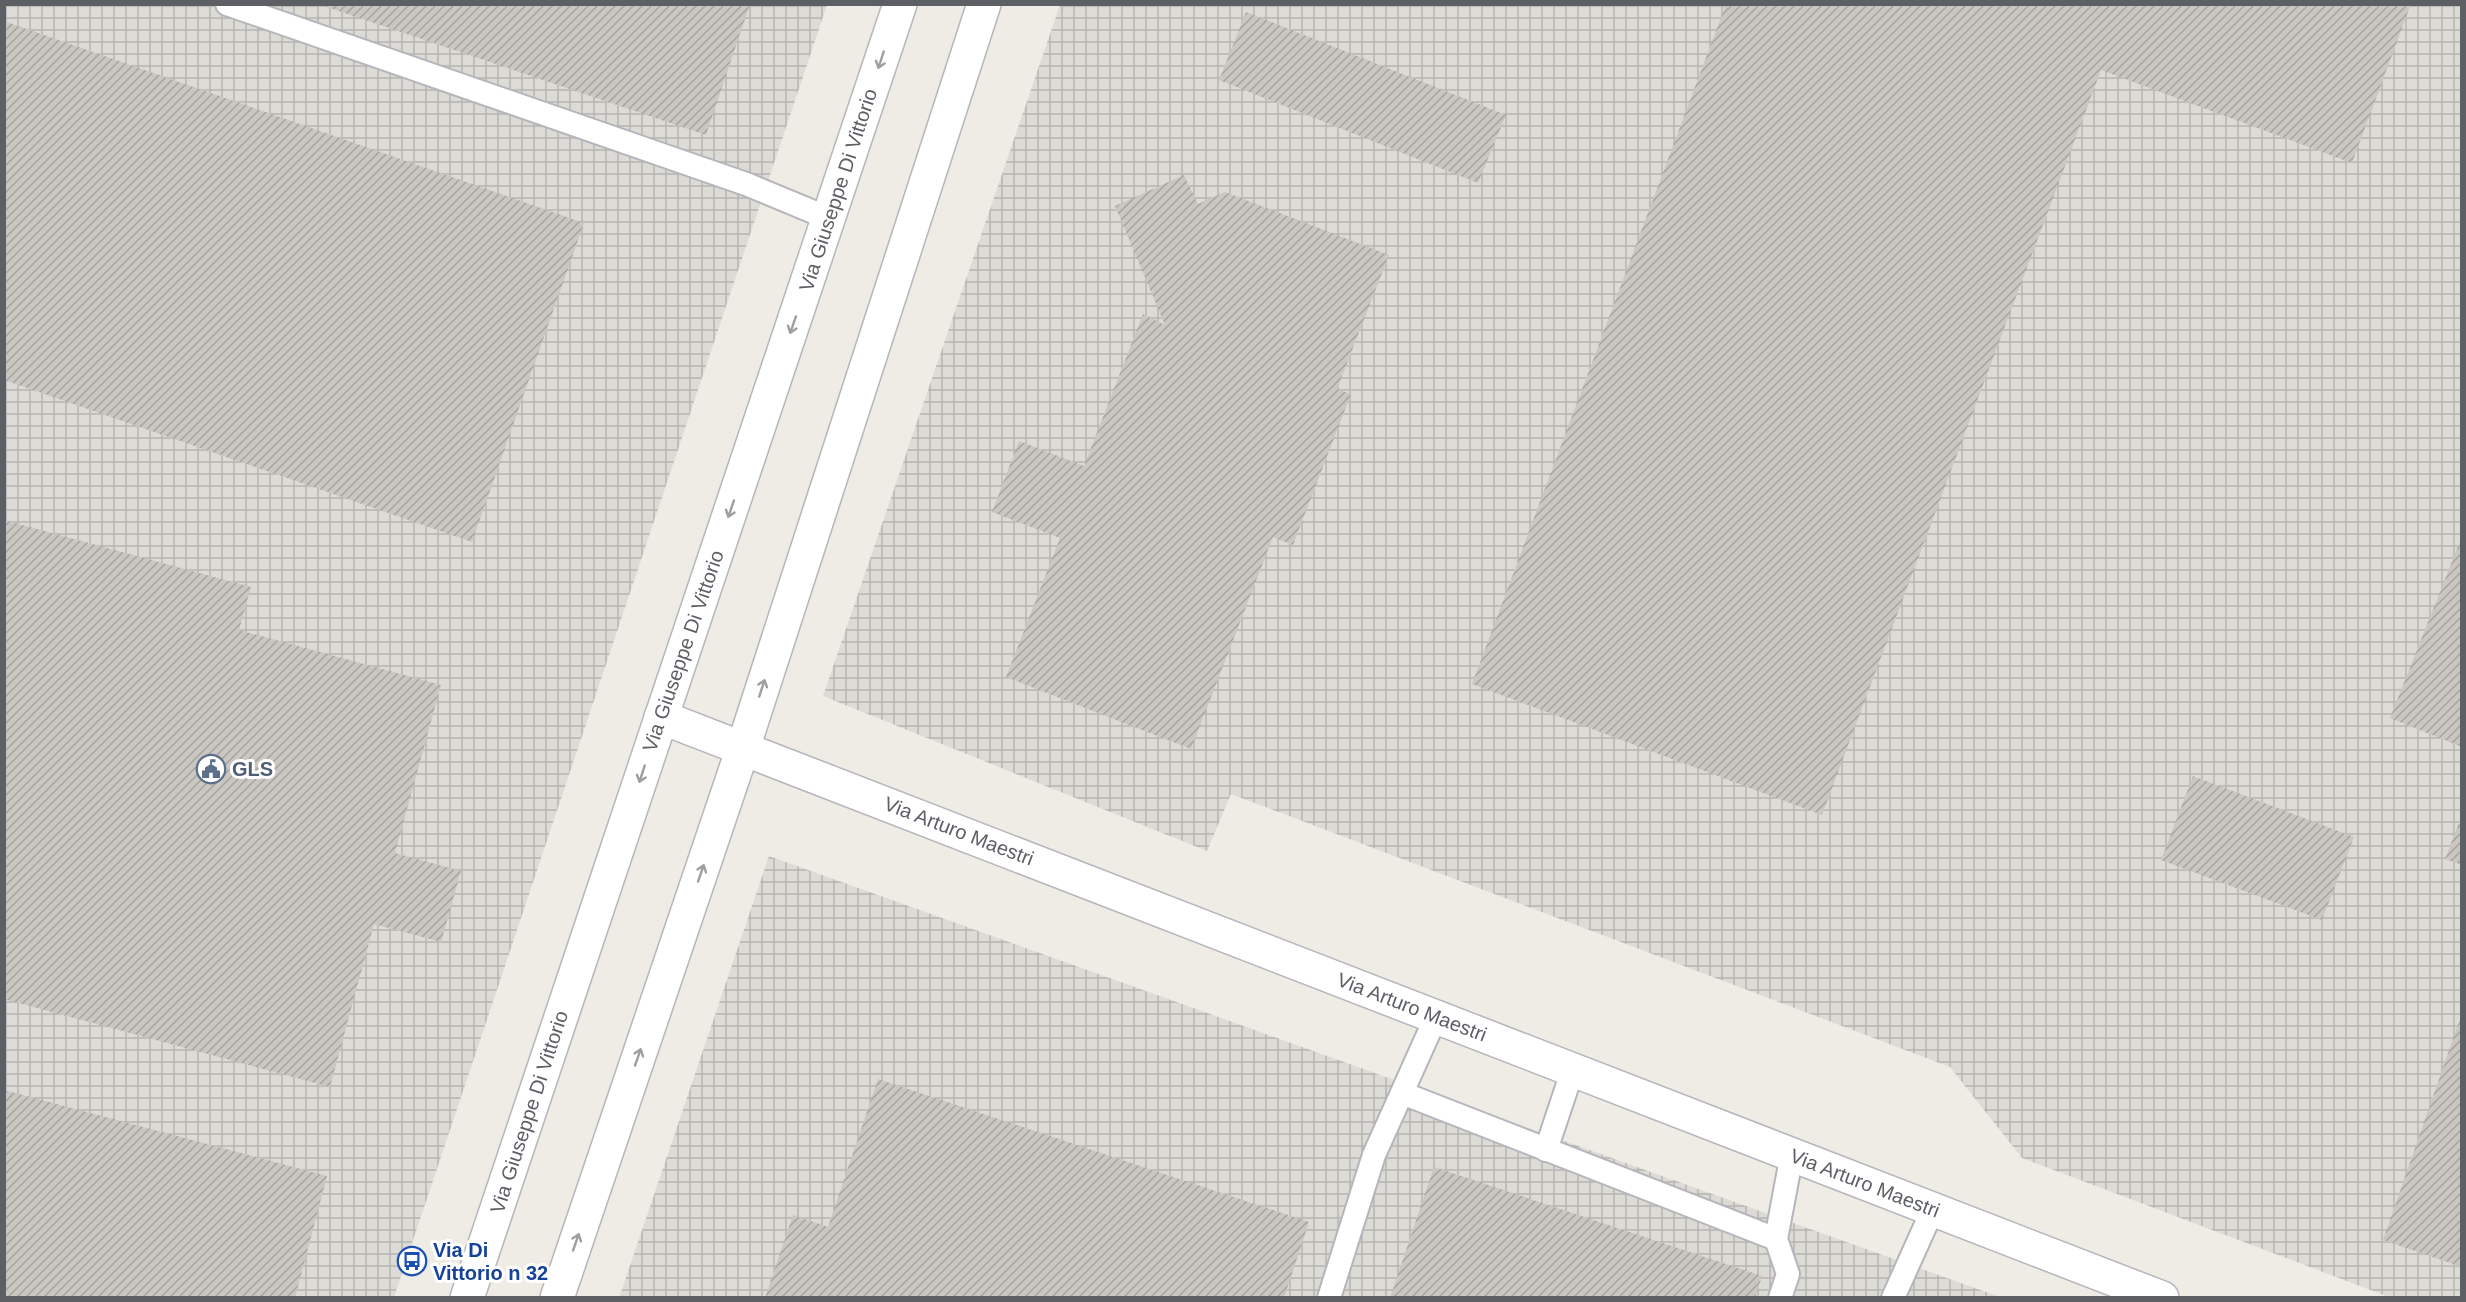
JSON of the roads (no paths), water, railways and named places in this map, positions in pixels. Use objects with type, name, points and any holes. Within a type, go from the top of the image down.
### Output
[{"type":"street","name":"Via Giuseppe Di Vittorio","points":[[467,1298],[900,4]]},
{"type":"street","points":[[557,1298],[743,748],[984,4]]},
{"type":"street","name":"Via Arturo Maestri","points":[[661,717],[2162,1298]]},
{"type":"lane","points":[[227,4],[746,184],[828,218]]},
{"type":"lane","points":[[1329,1298],[1374,1155],[1436,1017]]},
{"type":"lane","points":[[1546,1150],[1573,1069]]},
{"type":"lane","points":[[1402,1093],[1776,1239]]},
{"type":"lane","points":[[1780,1298],[1788,1274],[1776,1239],[1792,1154]]},
{"type":"lane","points":[[1893,1298],[1933,1209]]},
{"type":"place","name":"GLS","points":[[211,769]]},
{"type":"place","name":"Via Di Vittorio n 32","points":[[412,1261]]}]
